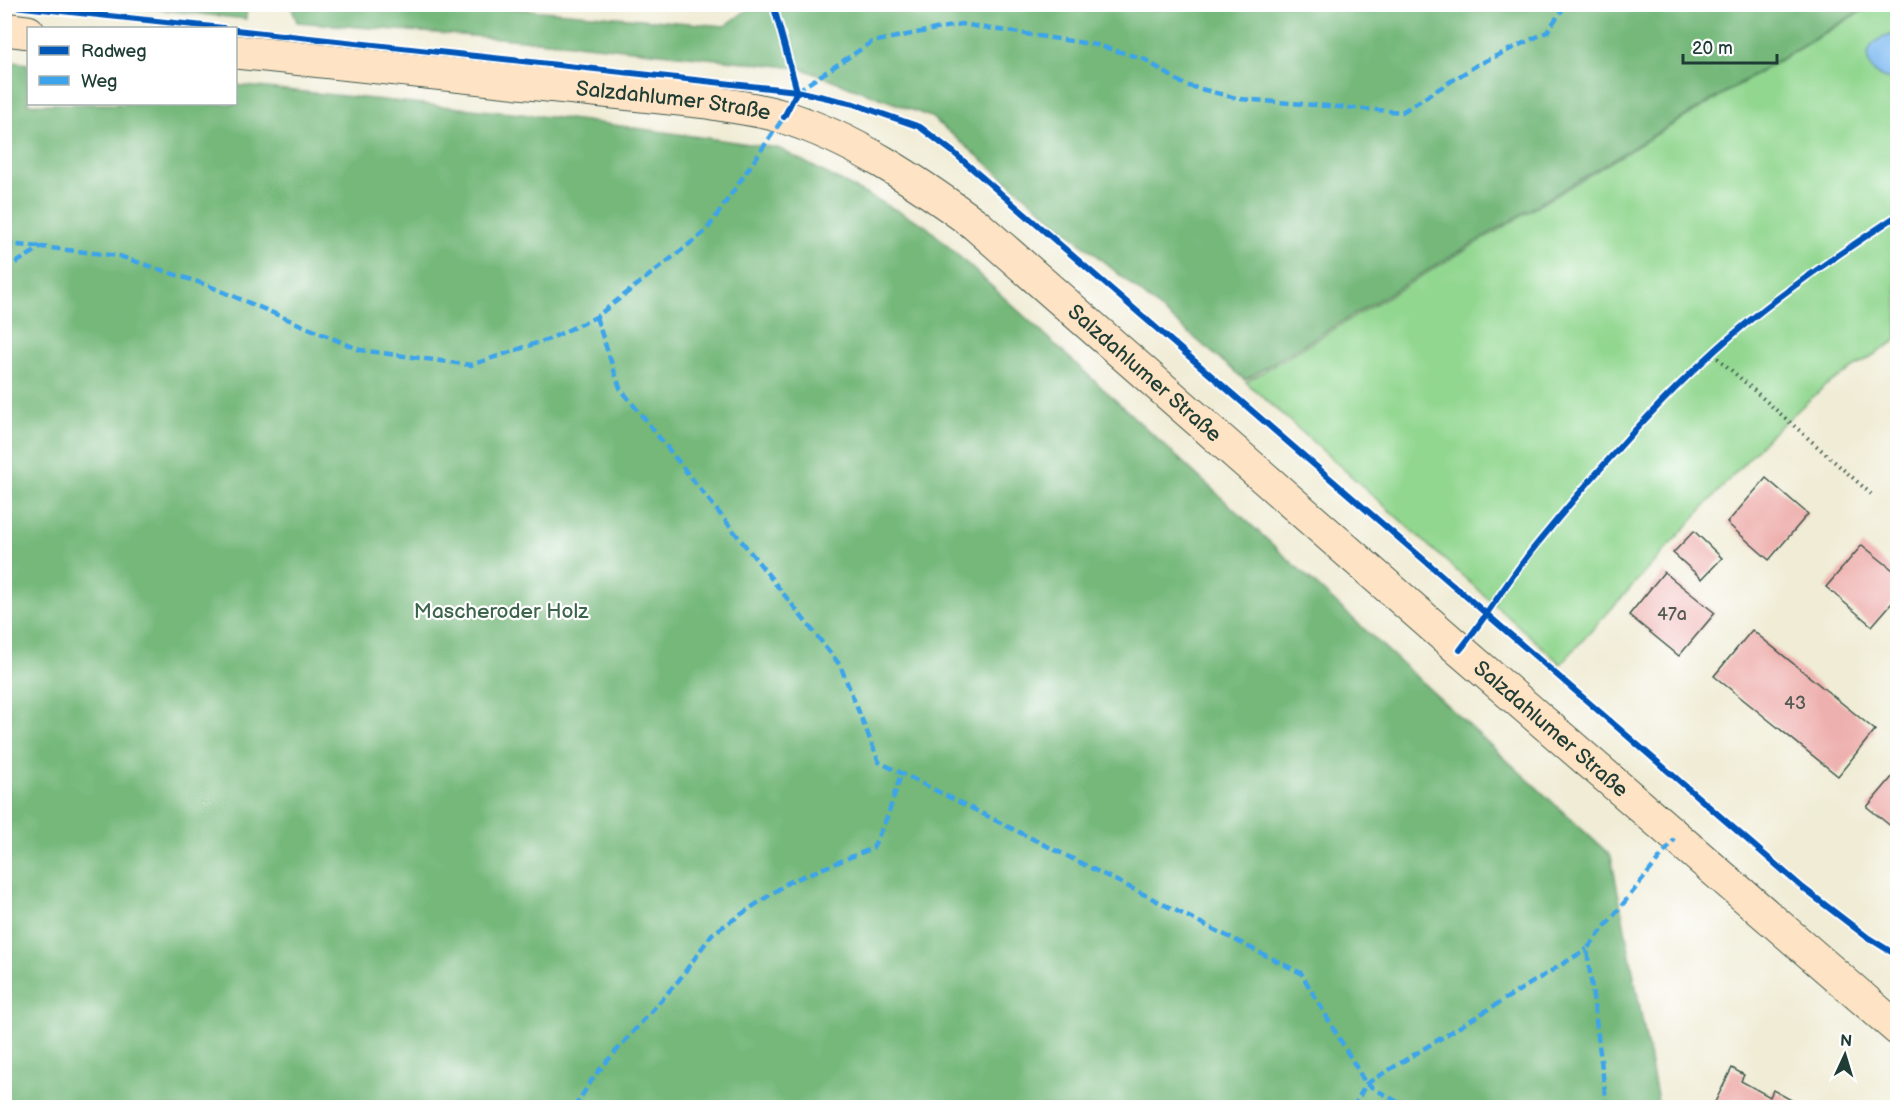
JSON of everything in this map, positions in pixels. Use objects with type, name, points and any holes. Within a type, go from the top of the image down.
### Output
[{"type":"main road","points":[[4,30],[27,32]]},
{"type":"main road","name":"Salzdahlumer Straße","points":[[237,52],[708,102],[784,117],[848,143],[916,180],[975,224],[1279,493],[1898,1029]]},
{"type":"path","points":[[773,4],[797,91],[784,117]]},
{"type":"path","points":[[1713,354],[1871,494]]},
{"type":"green space","points":[[747,4],[1870,5],[1245,380],[931,117],[800,68],[586,45],[297,22],[291,5],[470,5],[725,26],[748,9]]},
{"type":"green space","points":[[114,5],[247,5],[246,19]]},
{"type":"green space","points":[[1872,5],[1897,5],[1897,340],[1825,386],[1768,437],[1561,664],[1246,382]]},
{"type":"green space","name":"Mascheroder Holz","points":[[5,61],[27,64],[27,105],[237,105],[237,85],[578,120],[778,148],[925,225],[1611,856],[1659,1107],[5,1107]]},
{"type":"water","points":[[1897,33],[1897,79],[1890,80],[1883,78],[1872,69],[1868,56],[1877,40]]},
{"type":"building","points":[[1766,478],[1808,514],[1769,560],[1727,523]]},
{"type":"building","points":[[1694,531],[1722,558],[1702,579],[1673,553]]},
{"type":"building","points":[[1862,545],[1898,574],[1898,596],[1872,626],[1826,587]]},
{"type":"building","points":[[1664,572],[1715,613],[1679,656],[1629,615]]},
{"type":"building","points":[[1752,630],[1875,730],[1838,776],[1714,676]]},
{"type":"building","points":[[1898,770],[1898,832],[1867,807]]},
{"type":"building","points":[[1732,1068],[1744,1075],[1741,1081],[1770,1097],[1773,1090],[1795,1102],[1792,1108],[1712,1108]]},
{"type":"marked path","points":[[797,91],[872,42],[961,24],[1097,45],[1144,59],[1185,85],[1240,99],[1402,112],[1477,65],[1547,32],[1566,4]]},
{"type":"marked path","points":[[4,270],[42,247],[119,256],[207,285],[360,350],[471,365],[549,339],[596,317],[706,231],[784,117]]},
{"type":"marked path","points":[[4,244],[42,247]]},
{"type":"marked path","points":[[596,317],[620,388],[840,665],[879,762],[1301,973],[1366,1084],[1408,1108]]},
{"type":"marked path","points":[[574,1108],[595,1075],[679,980],[712,934],[789,882],[873,848],[888,815],[901,774]]},
{"type":"marked path","points":[[1607,1108],[1587,949],[1675,839]]},
{"type":"marked path","points":[[1353,1108],[1366,1084],[1587,949]]},
{"type":"cycle path","points":[[773,4],[797,91],[784,117]]},
{"type":"cycle path","points":[[4,5],[213,27]]},
{"type":"cycle path","points":[[237,30],[797,91],[854,104],[920,127],[953,152],[1803,888],[1867,937],[1898,956]]},
{"type":"cycle path","points":[[1460,650],[1527,557],[1561,515],[1610,458],[1687,377],[1743,326],[1780,297],[1898,215]]}]
